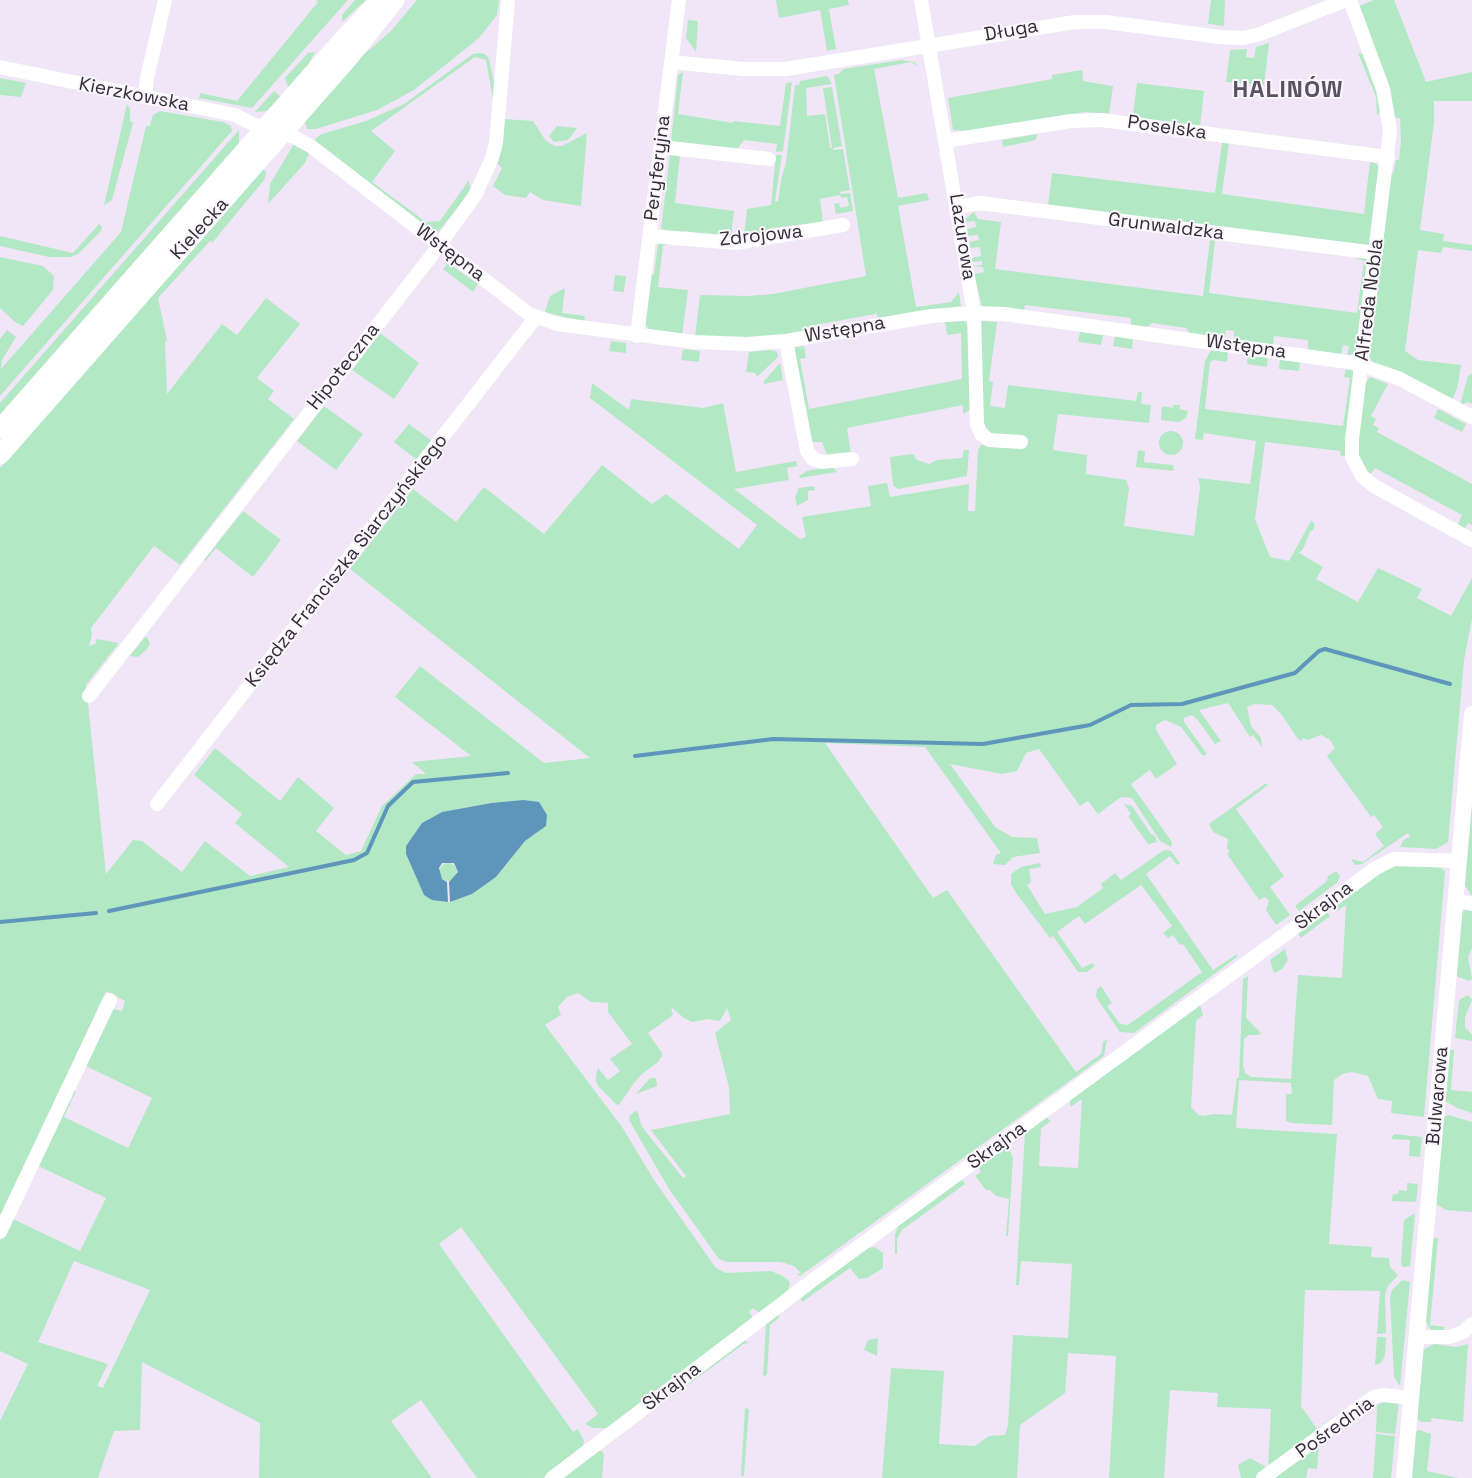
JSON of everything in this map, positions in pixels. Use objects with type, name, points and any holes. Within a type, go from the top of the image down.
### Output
[{"type":"main road","name":"Kielecka","points":[[0,455],[274,130],[337,46],[380,0]]},
{"type":"main road","name":"Kielecka","points":[[0,429],[274,130],[346,61],[394,0]]},
{"type":"street","points":[[145,97],[147,78],[166,0]]},
{"type":"street","name":"Hipoteczna","points":[[89,696],[476,194],[492,158],[500,117],[508,0]]},
{"type":"street","name":"Peryferyjna","points":[[637,336],[678,0]]},
{"type":"street","name":"Lazurowa","points":[[921,0],[974,313],[978,430],[990,440],[1021,442]]},
{"type":"street","name":"Długa","points":[[671,62],[743,69],[786,69],[1075,22],[1106,22],[1220,37],[1243,38],[1260,34],[1346,0]]},
{"type":"street","name":"Alfreda Nobla","points":[[1350,0],[1388,107],[1390,130],[1352,444],[1354,464],[1362,476],[1378,489],[1472,540]]},
{"type":"street","name":"Kierzkowska","points":[[0,68],[235,115],[274,130]]},
{"type":"street","name":"Poselska","points":[[945,141],[1071,121],[1101,120],[1388,157]]},
{"type":"street","name":"Wstępna","points":[[274,130],[312,147],[536,317],[566,326],[710,344],[786,341],[918,317],[974,313],[1064,322],[1362,364],[1405,381],[1472,417]]},
{"type":"street","points":[[661,147],[769,159]]},
{"type":"street","name":"Grunwaldzka","points":[[957,207],[988,204],[1376,253]]},
{"type":"street","name":"Zdrojowa","points":[[650,236],[736,243],[843,225]]},
{"type":"street","name":"Księdza Franciszka Siarczyńskiego","points":[[157,804],[536,317]]},
{"type":"street","points":[[786,341],[810,455],[822,462],[852,459]]},
{"type":"street","name":"Bulwarowa","points":[[1404,1478],[1472,714]]},
{"type":"street","name":"Skrajna","points":[[552,1478],[813,1280],[1376,868],[1394,859],[1459,861]]},
{"type":"street","points":[[1456,900],[1472,904]]},
{"type":"street","points":[[0,1232],[110,1000]]},
{"type":"street","points":[[1417,1337],[1450,1337],[1463,1332],[1472,1324]]},
{"type":"street","name":"Pośrednia","points":[[1263,1478],[1374,1397],[1383,1395],[1411,1398]]},
{"type":"green space","points":[[316,0],[348,0],[252,108],[199,98],[200,93],[237,101],[318,2]]},
{"type":"green space","points":[[355,0],[366,0],[342,22],[342,15]]},
{"type":"green space","points":[[417,0],[499,0],[497,15],[479,38],[414,90],[377,110],[316,129],[307,129],[304,120],[354,63],[390,32]]},
{"type":"green space","points":[[776,0],[848,0],[849,5],[829,9],[836,49],[827,51],[820,10],[779,18]]},
{"type":"green space","points":[[1211,0],[1225,0],[1224,26],[1208,24]]},
{"type":"green space","points":[[1374,0],[1394,0],[1426,82],[1472,72],[1472,101],[1434,101],[1434,122],[1420,230],[1444,234],[1443,241],[1472,245],[1472,251],[1443,247],[1441,253],[1418,250],[1405,351],[1418,360],[1461,365],[1457,389],[1452,400],[1373,363],[1369,356],[1391,174],[1393,174],[1396,160],[1399,160],[1401,142],[1400,118],[1395,118],[1392,103],[1359,6]]},
{"type":"green space","points":[[688,20],[698,21],[696,52],[686,38]]},
{"type":"green space","points":[[1269,43],[1264,85],[1226,82],[1230,50],[1247,49],[1246,57],[1254,58],[1256,47]]},
{"type":"green space","points":[[315,52],[303,74],[289,90],[285,78],[308,53]]},
{"type":"green space","points":[[1358,53],[1363,54],[1383,107],[1377,116],[1376,97]]},
{"type":"green space","points":[[473,54],[485,54],[489,59],[494,83],[493,99],[486,60],[475,57],[371,131],[395,151],[372,182],[426,222],[440,221],[469,180],[470,188],[467,196],[438,232],[431,232],[315,142],[316,138],[322,134],[366,121],[404,104]]},
{"type":"green space","points":[[901,60],[914,62],[920,67],[911,62],[874,69],[898,198],[927,193],[929,200],[898,206],[916,307],[951,302],[959,292],[961,306],[879,319],[875,311],[875,314],[810,326],[810,332],[753,339],[695,337],[700,295],[748,296],[773,294],[866,276],[834,75],[839,74],[843,69]]},
{"type":"green space","points":[[1082,70],[1083,81],[1113,86],[1109,114],[1085,112],[975,132],[953,130],[948,98],[1052,79],[1052,75]]},
{"type":"green space","points":[[683,72],[678,114],[733,123],[733,121],[780,126],[786,83],[792,82],[783,151],[776,152],[777,144],[744,140],[736,151],[671,142],[678,75]]},
{"type":"green space","points":[[827,76],[832,84],[806,88],[807,116],[825,114],[830,148],[832,148],[823,88],[832,87],[842,146],[833,148],[833,150],[843,149],[850,190],[840,192],[840,194],[850,193],[853,211],[836,214],[834,204],[839,203],[840,208],[849,206],[847,197],[841,198],[840,195],[820,199],[823,222],[805,228],[804,224],[772,228],[769,232],[744,236],[747,209],[771,205],[776,155],[782,155],[775,201],[778,202],[786,163],[795,85],[799,85],[800,81]]},
{"type":"green space","points":[[0,78],[26,83],[21,97],[0,95]]},
{"type":"green space","points":[[1137,83],[1204,91],[1200,127],[1145,120],[1145,118],[1133,116]]},
{"type":"green space","points":[[274,91],[282,98],[269,111],[255,112]]},
{"type":"green space","points":[[127,104],[130,109],[130,121],[133,123],[112,200],[104,205]]},
{"type":"green space","points":[[160,111],[223,122],[231,126],[232,131],[0,396],[0,339],[7,330],[16,337],[2,360],[1,369],[121,232],[146,126],[150,126],[153,115]]},
{"type":"green space","points":[[504,119],[533,121],[546,141],[555,146],[562,146],[587,133],[581,206],[543,200],[530,192],[526,198],[505,195],[493,186],[502,168],[497,163]]},
{"type":"green space","points":[[557,126],[577,128],[568,140],[554,142],[549,136]]},
{"type":"green space","points":[[239,130],[239,144],[0,419],[0,403]]},
{"type":"green space","points":[[1037,134],[1036,140],[1003,147],[1002,140]]},
{"type":"green space","points":[[1222,143],[1229,143],[1222,194],[1364,214],[1370,161],[1377,164],[1381,171],[1370,245],[1048,207],[1052,173],[1215,193]]},
{"type":"green space","points":[[294,144],[309,152],[305,163],[268,204],[270,184]]},
{"type":"green space","points":[[670,155],[680,155],[675,203],[734,211],[731,237],[684,231],[683,235],[661,229]]},
{"type":"green space","points":[[262,168],[266,172],[265,179],[212,243],[211,240],[158,298],[167,340],[165,342],[167,394],[222,324],[237,335],[266,298],[300,324],[257,378],[274,391],[268,399],[294,419],[180,565],[154,546],[91,628],[92,635],[89,646],[95,644],[97,639],[119,643],[86,685],[106,874],[133,840],[142,841],[182,872],[205,841],[250,876],[289,867],[235,823],[242,814],[194,775],[215,748],[280,801],[298,777],[334,808],[316,831],[346,855],[361,851],[382,806],[416,774],[426,774],[412,762],[471,756],[395,697],[420,666],[544,763],[590,758],[350,569],[413,489],[456,522],[484,487],[544,534],[602,465],[652,504],[666,494],[739,549],[757,525],[590,398],[592,383],[629,410],[631,399],[703,408],[723,403],[736,472],[796,461],[797,466],[787,468],[789,480],[734,489],[800,539],[806,537],[802,517],[871,506],[868,486],[887,483],[890,497],[969,484],[968,511],[975,511],[978,450],[981,445],[1021,446],[992,434],[984,426],[980,323],[982,321],[997,322],[989,381],[993,382],[990,406],[1005,408],[1008,385],[1136,401],[1138,392],[1142,392],[1141,404],[1151,405],[1149,423],[1058,414],[1053,450],[1087,455],[1086,474],[1126,480],[1129,488],[1124,526],[1194,536],[1200,487],[1198,478],[1250,484],[1256,441],[1204,433],[1203,440],[1195,439],[1205,361],[1211,350],[1228,352],[1227,362],[1214,360],[1210,362],[1205,409],[1343,426],[1350,378],[1344,377],[1346,369],[1354,371],[1347,454],[1341,457],[1340,451],[1265,442],[1255,519],[1270,557],[1289,561],[1311,521],[1314,523],[1314,529],[1310,532],[1303,549],[1299,553],[1323,567],[1316,579],[1358,602],[1378,568],[1422,589],[1417,598],[1451,616],[1472,578],[1472,619],[1464,660],[1448,842],[1436,849],[1400,847],[1403,841],[1410,836],[1408,833],[1362,864],[1355,865],[1351,859],[1363,862],[1384,846],[1375,834],[1383,827],[1374,815],[1371,817],[1327,756],[1335,748],[1330,740],[1321,735],[1308,740],[1303,738],[1301,741],[1272,705],[1255,704],[1247,707],[1251,726],[1261,738],[1262,747],[1253,735],[1250,737],[1228,703],[1199,710],[1221,741],[1215,744],[1197,719],[1192,715],[1184,718],[1184,722],[1207,754],[1203,756],[1181,727],[1165,720],[1156,725],[1156,730],[1177,764],[1156,779],[1150,770],[1131,784],[1172,842],[1171,847],[1160,841],[1132,798],[1121,797],[1098,814],[1088,801],[1080,806],[1039,749],[1026,753],[1017,771],[1002,774],[950,764],[995,827],[1012,837],[1037,838],[1040,853],[1013,857],[1005,865],[993,864],[996,855],[1001,853],[925,747],[825,743],[933,898],[947,890],[1076,1072],[1101,1054],[1103,1042],[1107,1039],[1104,1056],[800,1276],[797,1274],[801,1273],[794,1266],[781,1262],[727,1262],[719,1259],[669,1189],[629,1120],[630,1115],[637,1110],[642,1127],[683,1178],[686,1176],[651,1130],[730,1114],[729,1087],[715,1033],[731,1020],[727,1008],[720,1021],[708,1019],[692,1022],[671,1007],[673,1015],[648,1033],[662,1053],[662,1056],[658,1062],[642,1074],[634,1083],[619,1105],[600,1088],[596,1082],[596,1075],[598,1068],[608,1080],[620,1071],[610,1059],[632,1044],[608,1012],[608,1003],[591,1002],[578,993],[567,997],[558,1007],[561,1015],[545,1025],[622,1127],[654,1180],[716,1268],[726,1273],[771,1271],[783,1276],[790,1282],[788,1290],[766,1311],[759,1313],[753,1308],[749,1312],[754,1319],[607,1428],[593,1428],[585,1424],[598,1414],[461,1227],[439,1244],[573,1432],[578,1429],[584,1441],[582,1450],[543,1478],[477,1478],[421,1400],[391,1421],[432,1478],[259,1478],[260,1423],[142,1362],[140,1430],[114,1431],[98,1478],[0,1478],[0,1421],[28,1364],[0,1351],[0,1241],[11,1218],[80,1251],[106,1198],[36,1165],[72,1089],[76,1091],[64,1117],[128,1148],[152,1098],[84,1065],[113,1009],[122,1011],[125,1001],[106,991],[0,1218],[0,468]],"holes":[[[523,800],[538,832],[525,841],[496,877],[472,894],[449,902],[439,901],[424,895],[406,854],[406,846],[422,823],[442,812],[491,803]],[[74,1261],[150,1290],[103,1388],[97,1386],[108,1364],[38,1342]]]},
{"type":"green space","points":[[974,212],[978,219],[1001,222],[995,269],[1203,296],[1210,240],[1215,241],[1209,293],[1357,313],[1364,261],[1356,258],[1357,255],[1365,257],[1368,260],[1357,352],[1347,356],[1349,346],[1343,345],[1341,355],[1308,350],[1308,340],[1274,336],[1273,345],[1234,340],[1234,331],[1226,330],[1225,338],[1190,333],[1186,328],[1152,323],[1146,328],[1131,326],[1131,318],[1025,305],[1024,311],[982,307],[974,274],[984,272],[983,267],[973,266],[982,265],[982,261],[972,262],[972,258],[981,256],[980,247],[970,248],[969,242],[979,240],[978,235],[968,236],[967,229],[976,227],[975,221],[965,222],[965,219]]},
{"type":"green space","points":[[99,224],[102,227],[101,231],[78,254],[71,257],[49,257],[0,246],[0,236],[73,253]]},
{"type":"green space","points":[[664,242],[669,244],[663,246],[658,287],[688,290],[682,336],[650,331],[645,324],[651,274],[654,275],[658,244]]},
{"type":"green space","points":[[0,257],[43,266],[54,276],[53,290],[23,326],[15,322],[0,308]]},
{"type":"green space","points":[[448,263],[478,284],[473,292],[443,269]]},
{"type":"green space","points":[[615,275],[626,276],[624,292],[613,291]]},
{"type":"green space","points":[[565,288],[562,313],[585,316],[584,322],[545,312],[550,296]]},
{"type":"green space","points":[[964,321],[969,325],[971,409],[963,414],[963,405],[847,428],[851,455],[828,458],[822,442],[812,442],[794,351],[796,347],[804,346],[806,358],[800,359],[809,409],[962,379],[961,333],[947,335],[945,322]]},
{"type":"green space","points":[[1080,332],[1103,335],[1101,345],[1078,342]]},
{"type":"green space","points":[[380,333],[419,363],[394,399],[352,370]]},
{"type":"green space","points":[[1115,336],[1133,339],[1132,349],[1113,346]]},
{"type":"green space","points":[[611,341],[626,343],[626,353],[609,351]]},
{"type":"green space","points":[[683,349],[700,351],[699,362],[681,360]]},
{"type":"green space","points":[[770,350],[777,352],[778,357],[758,376],[756,376],[756,373],[746,372],[749,352]]},
{"type":"green space","points":[[1248,355],[1268,358],[1267,367],[1247,364]]},
{"type":"green space","points":[[1280,360],[1300,362],[1299,371],[1279,369]]},
{"type":"green space","points":[[780,363],[783,380],[764,384],[764,381]]},
{"type":"green space","points":[[1472,373],[1472,404],[1468,402],[1460,405],[1468,376]]},
{"type":"green space","points":[[1370,377],[1388,384],[1371,416],[1376,419],[1373,425],[1379,428],[1377,432],[1472,484],[1472,525],[1468,523],[1464,530],[1457,526],[1462,515],[1375,468],[1369,476],[1362,470],[1357,450],[1365,384]]},
{"type":"green space","points":[[1173,405],[1180,405],[1179,409],[1188,411],[1186,418],[1179,422],[1161,420],[1162,406],[1173,408]]},
{"type":"green space","points":[[324,406],[363,434],[336,470],[297,441]]},
{"type":"green space","points":[[1438,409],[1466,424],[1462,432],[1434,418]]},
{"type":"green space","points":[[409,424],[432,441],[417,460],[394,442]]},
{"type":"green space","points":[[1171,431],[1179,435],[1183,443],[1179,451],[1171,455],[1163,451],[1159,443],[1163,435]]},
{"type":"green space","points":[[964,450],[969,450],[967,476],[898,489],[893,485],[890,457],[913,454],[917,460],[929,464],[937,460],[962,458]]},
{"type":"green space","points":[[1138,450],[1145,451],[1144,462],[1173,465],[1174,471],[1136,467]]},
{"type":"green space","points":[[831,466],[837,472],[800,478],[799,476],[807,471]]},
{"type":"green space","points":[[814,486],[815,490],[808,491],[808,500],[797,506],[795,497],[799,488]]},
{"type":"green space","points":[[243,511],[281,540],[253,577],[216,548],[204,560]]},
{"type":"green space","points":[[146,636],[150,643],[147,649],[138,657],[130,656]]},
{"type":"green space","points":[[1266,783],[1268,785],[1236,809],[1284,876],[1270,887],[1290,915],[1276,925],[1266,910],[1269,901],[1265,897],[1259,900],[1227,854],[1230,852],[1227,848],[1228,839],[1213,832],[1209,824]]},
{"type":"green space","points":[[1472,796],[1472,896],[1464,884]]},
{"type":"green space","points":[[1124,804],[1132,806],[1151,834],[1155,836],[1157,842],[1148,844],[1128,816],[1131,814]]},
{"type":"green space","points":[[1164,850],[1171,851],[1180,863],[1177,865],[1170,856],[1146,874],[1213,970],[1237,954],[1237,957],[1134,1033],[1120,1032],[1096,997],[1097,989],[1101,986],[1112,1003],[1107,1006],[1120,1024],[1128,1025],[1202,972],[1183,944],[1180,945],[1173,935],[1168,938],[1163,933],[1172,926],[1141,885],[1085,924],[1079,916],[1057,932],[1082,968],[1092,963],[1095,966],[1087,972],[1078,972],[1053,936],[1050,938],[1016,893],[1011,884],[1011,874],[1021,867],[1040,863],[1041,867],[1029,869],[1031,883],[1027,885],[1045,914],[1077,907],[1103,888],[1101,884],[1115,873],[1121,880]]},
{"type":"green space","points":[[444,863],[452,863],[457,868],[455,879],[444,881],[439,876],[439,868]]},
{"type":"green space","points":[[1395,864],[1439,867],[1445,871],[1424,1117],[1391,1113],[1392,1101],[1378,1099],[1368,1076],[1352,1072],[1342,1074],[1334,1080],[1332,1125],[1291,1123],[1286,1121],[1286,1094],[1292,1094],[1291,1083],[1239,1080],[1236,1128],[1337,1134],[1329,1244],[1372,1247],[1371,1257],[1389,1258],[1390,1267],[1398,1275],[1388,1286],[1385,1295],[1386,1333],[1377,1334],[1380,1291],[1305,1290],[1301,1406],[1317,1429],[1337,1415],[1339,1417],[1256,1478],[1241,1478],[1238,1465],[1250,1458],[1268,1468],[1271,1409],[1217,1407],[1218,1393],[1170,1390],[1164,1478],[1109,1478],[1116,1356],[1068,1353],[1065,1393],[1020,1425],[1017,1478],[882,1478],[891,1368],[944,1371],[939,1444],[975,1446],[989,1436],[1005,1435],[1008,1425],[1013,1335],[1068,1338],[1072,1264],[1021,1261],[1019,1285],[1016,1285],[1025,1133],[1046,1117],[1051,1121],[1041,1128],[1039,1166],[1078,1168],[1082,1099],[1070,1107],[1070,1100],[1200,1005],[1203,1015],[1196,1021],[1191,1107],[1198,1115],[1203,1116],[1214,1114],[1232,1115],[1237,1078],[1239,1078],[1243,979],[1248,976],[1246,1018],[1261,1033],[1249,1035],[1244,1039],[1243,1066],[1245,1073],[1251,1077],[1291,1079],[1298,975],[1342,978],[1346,905],[1337,911],[1333,907],[1382,871]]},
{"type":"green space","points":[[1336,871],[1340,876],[1338,882],[1299,911],[1295,906],[1327,881],[1328,876]]},
{"type":"green space","points":[[1468,909],[1472,910],[1472,948],[1468,957],[1472,979],[1469,981],[1456,976],[1462,912]]},
{"type":"green space","points":[[1327,912],[1330,916],[1301,938],[1298,933]]},
{"type":"green space","points":[[1285,949],[1288,960],[1282,969],[1275,973],[1270,960]]},
{"type":"green space","points":[[1468,995],[1472,1000],[1465,1017],[1465,1027],[1472,1035],[1472,1041],[1455,1038],[1459,1000]]},
{"type":"green space","points":[[1449,1049],[1454,1050],[1451,1090],[1472,1092],[1472,1113],[1457,1108],[1445,1101]]},
{"type":"green space","points":[[650,1078],[656,1078],[657,1086],[636,1094]]},
{"type":"green space","points":[[1448,1115],[1472,1122],[1472,1212],[1446,1210],[1436,1204],[1443,1117]]},
{"type":"green space","points":[[1394,1134],[1422,1137],[1420,1157],[1409,1156],[1410,1140],[1391,1139]]},
{"type":"green space","points":[[1003,1148],[1010,1151],[1013,1158],[1008,1236],[1006,1236],[1009,1199],[996,1196],[990,1190],[986,1190],[975,1176],[981,1172],[978,1167]]},
{"type":"green space","points":[[961,1179],[965,1184],[902,1230],[897,1239],[897,1254],[895,1254],[895,1235],[898,1226]]},
{"type":"green space","points":[[1407,1183],[1418,1184],[1416,1202],[1392,1201],[1393,1194],[1398,1194],[1399,1190],[1407,1191]]},
{"type":"green space","points":[[1415,1213],[1410,1266],[1403,1267],[1401,1264],[1404,1220]]},
{"type":"green space","points":[[1433,1238],[1438,1238],[1430,1325],[1445,1327],[1443,1332],[1431,1330],[1425,1320]]},
{"type":"green space","points":[[875,1247],[883,1253],[883,1268],[867,1278],[859,1279],[850,1268],[802,1302],[800,1296],[866,1248]]},
{"type":"green space","points":[[1402,1280],[1410,1282],[1400,1386],[1394,1377],[1390,1297],[1392,1290]]},
{"type":"green space","points":[[778,1314],[779,1318],[770,1325],[767,1375],[763,1376],[766,1324]]},
{"type":"green space","points":[[1377,1337],[1386,1337],[1385,1356],[1381,1363],[1375,1365]]},
{"type":"green space","points":[[878,1338],[877,1356],[864,1350],[868,1340]]},
{"type":"green space","points":[[745,1340],[749,1345],[745,1343],[658,1405]]},
{"type":"green space","points":[[1434,1344],[1456,1347],[1468,1344],[1463,1422],[1432,1418],[1431,1422],[1422,1422],[1417,1419],[1423,1350]]},
{"type":"green space","points":[[1382,1402],[1399,1402],[1395,1434],[1376,1432],[1377,1405]]},
{"type":"green space","points":[[745,1408],[749,1409],[744,1476],[741,1476]]},
{"type":"green space","points":[[1372,1408],[1319,1446],[1317,1469],[1308,1468],[1306,1478],[1271,1478],[1306,1455],[1319,1443]]},
{"type":"green space","points":[[1419,1430],[1431,1434],[1427,1471],[1458,1478],[1411,1478],[1415,1432]]},
{"type":"green space","points":[[1376,1434],[1395,1436],[1391,1478],[1373,1478]]},
{"type":"green space","points":[[598,1451],[602,1451],[604,1455],[602,1478],[560,1478]]},
{"type":"water","points":[[523,800],[539,802],[547,815],[546,826],[525,841],[496,877],[472,894],[450,902],[449,882],[458,872],[454,863],[442,863],[439,868],[442,879],[447,882],[448,902],[432,900],[424,895],[406,854],[406,846],[422,823],[442,812],[491,803]]},
{"type":"waterway","points":[[635,756],[773,739],[983,744],[1090,725],[1131,705],[1182,704],[1295,673],[1319,651],[1325,649],[1450,684]]},
{"type":"waterway","points":[[109,911],[354,860],[367,853],[388,806],[413,782],[508,773]]},
{"type":"waterway","points":[[0,922],[96,913]]},
{"type":"district","name":"HALINÓW","points":[[1288,90]]}]
